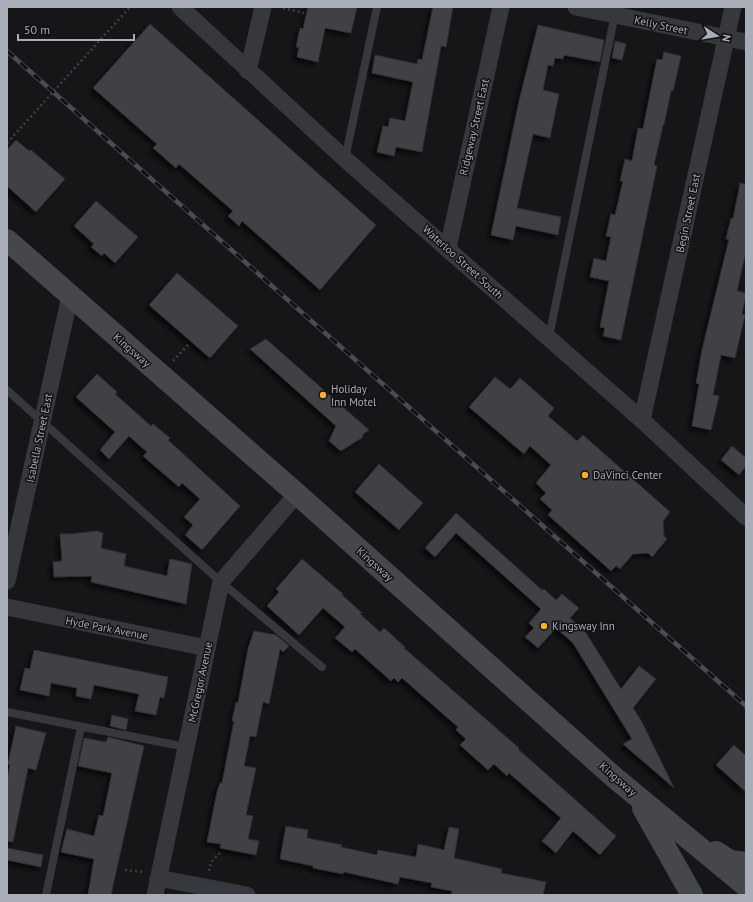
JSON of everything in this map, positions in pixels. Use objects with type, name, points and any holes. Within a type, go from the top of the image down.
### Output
[{"type":"main road","name":"Kingsway","points":[[7,240],[297,494],[635,795],[746,886]]},
{"type":"main road","points":[[635,795],[730,861],[746,863]]},
{"type":"main road","points":[[635,795],[692,895]]},
{"type":"street","name":"Waterloo Street South","points":[[180,7],[344,158],[745,511]]},
{"type":"street","points":[[248,71],[263,7]]},
{"type":"street","name":"Ridgeway Street East","points":[[448,248],[501,7]]},
{"type":"street","name":"Kelly Street","points":[[576,7],[616,11],[746,42]]},
{"type":"street","name":"Begin Street East","points":[[642,420],[733,7]]},
{"type":"street","name":"Isabella Street East","points":[[7,581],[70,296]]},
{"type":"street","name":"McGregor Avenue","points":[[155,895],[222,582],[297,494]]},
{"type":"street","name":"Hyde Park Avenue","points":[[7,607],[207,648]]},
{"type":"street","points":[[158,878],[247,895]]},
{"type":"lane","points":[[344,158],[377,7]]},
{"type":"lane","points":[[548,338],[616,11]]},
{"type":"lane","points":[[7,390],[222,582],[322,667]]},
{"type":"lane","points":[[7,712],[186,748]]},
{"type":"lane","points":[[46,895],[81,727]]},
{"type":"path","points":[[7,144],[130,7]]},
{"type":"path","points":[[283,8],[304,13]]},
{"type":"path","points":[[160,375],[189,344]]},
{"type":"path","points":[[205,887],[211,862],[221,852]]},
{"type":"building","points":[[308,7],[357,7],[351,33],[325,28],[318,62],[297,57],[299,47],[296,47],[300,28],[303,29]]},
{"type":"building","points":[[433,7],[453,7],[446,47],[441,46],[422,152],[396,147],[394,156],[377,152],[383,126],[388,127],[390,118],[405,121],[413,82],[372,73],[375,55],[417,64],[418,59],[422,60]]},
{"type":"building","points":[[150,24],[376,225],[320,290],[242,221],[239,226],[228,216],[233,211],[179,164],[176,168],[153,148],[157,144],[93,88]]},
{"type":"building","points":[[538,25],[604,40],[600,62],[564,55],[563,59],[555,58],[553,66],[548,65],[543,90],[559,94],[550,138],[533,134],[517,208],[561,217],[558,235],[516,226],[513,240],[491,235],[519,101]]},
{"type":"building","points":[[615,41],[626,44],[622,60],[612,58]]},
{"type":"building","points":[[664,52],[681,56],[673,91],[671,91],[654,165],[657,166],[621,340],[603,336],[605,328],[600,327],[609,281],[590,277],[594,258],[606,261],[611,237],[606,236],[611,214],[615,215],[623,181],[620,181],[625,159],[632,161],[638,128],[643,129],[657,59],[662,60]]},
{"type":"building","points":[[16,140],[29,151],[31,150],[65,179],[36,212],[7,186],[7,150]]},
{"type":"building","points":[[740,183],[746,184],[746,251],[737,291],[746,293],[742,314],[745,315],[735,358],[721,355],[713,395],[719,396],[711,430],[692,426],[699,384],[696,383],[702,350],[729,239],[726,239],[731,218],[733,219]]},
{"type":"building","points":[[96,201],[138,237],[115,263],[104,253],[102,256],[91,247],[94,244],[74,226]]},
{"type":"building","points":[[177,273],[238,326],[210,358],[149,305]]},
{"type":"building","points":[[266,339],[369,430],[362,435],[363,437],[341,451],[329,441],[336,426],[250,349]]},
{"type":"building","points":[[97,374],[117,392],[115,394],[151,426],[153,424],[170,438],[168,440],[240,506],[202,550],[185,535],[193,525],[184,517],[200,499],[182,483],[179,487],[143,456],[147,452],[129,436],[109,459],[100,450],[115,432],[76,397]]},
{"type":"building","name":"DaVinci Center","points":[[495,377],[510,389],[520,378],[554,408],[548,416],[577,441],[583,435],[670,512],[663,521],[664,536],[667,539],[652,557],[648,553],[633,554],[620,569],[616,566],[611,571],[548,515],[552,510],[540,499],[546,493],[536,483],[551,465],[530,446],[524,454],[469,407]]},
{"type":"building","points":[[732,446],[746,458],[746,466],[739,475],[721,460]]},
{"type":"building","points":[[379,464],[423,503],[399,530],[355,492]]},
{"type":"building","points":[[456,513],[542,590],[544,589],[556,600],[562,594],[579,608],[570,618],[586,633],[621,689],[639,666],[656,679],[633,708],[642,722],[674,788],[623,744],[632,739],[573,643],[556,628],[538,648],[525,637],[534,628],[529,623],[541,609],[456,533],[435,557],[425,548]]},
{"type":"building","points":[[97,531],[103,533],[101,548],[126,554],[124,566],[167,576],[170,559],[192,564],[186,604],[91,582],[92,576],[54,577],[53,562],[62,561],[60,534]]},
{"type":"building","points":[[302,559],[343,594],[342,595],[362,613],[360,614],[380,632],[384,628],[405,647],[404,648],[519,748],[518,749],[616,836],[600,855],[573,831],[556,853],[542,841],[561,818],[509,773],[507,776],[494,764],[488,770],[460,745],[466,739],[456,730],[458,727],[402,678],[398,682],[394,678],[391,681],[355,649],[352,652],[335,638],[345,627],[323,608],[299,635],[267,606],[279,592],[276,589]]},
{"type":"building","points":[[254,631],[276,635],[289,646],[283,652],[280,649],[269,704],[263,702],[256,737],[250,736],[244,766],[256,768],[246,815],[253,816],[248,839],[259,841],[256,855],[220,848],[221,844],[207,842],[217,792],[220,783],[222,783],[234,721],[232,721],[236,702],[238,703],[248,649]]},
{"type":"building","points":[[34,650],[168,677],[164,698],[160,697],[156,715],[135,711],[139,694],[94,685],[91,699],[76,696],[77,688],[51,683],[49,696],[20,690],[25,668],[30,669]]},
{"type":"building","points":[[112,715],[128,719],[126,730],[110,726]]},
{"type":"building","points":[[16,726],[46,733],[36,770],[28,768],[13,842],[7,841],[7,781],[10,765],[8,764]]},
{"type":"building","points":[[108,737],[144,746],[111,895],[88,895],[94,859],[61,852],[67,829],[94,836],[99,815],[103,816],[112,773],[78,766],[84,738],[106,742]]},
{"type":"building","points":[[734,745],[746,756],[746,792],[716,765]]},
{"type":"building","points":[[286,826],[308,830],[307,838],[342,845],[341,847],[377,855],[378,850],[416,857],[418,844],[444,850],[449,827],[459,829],[454,858],[502,869],[501,873],[546,882],[543,895],[451,895],[452,891],[431,887],[432,883],[400,877],[398,884],[344,872],[343,874],[313,868],[313,866],[280,859]]},
{"type":"building","points":[[7,848],[43,855],[41,867],[7,860]]},
{"type":"railway","points":[[7,51],[746,706]]},
{"type":"place","name":"Holiday Inn Motel","points":[[323,395]]},
{"type":"place","name":"DaVinci Center","points":[[585,475]]},
{"type":"place","name":"Kingsway Inn","points":[[544,626]]}]
